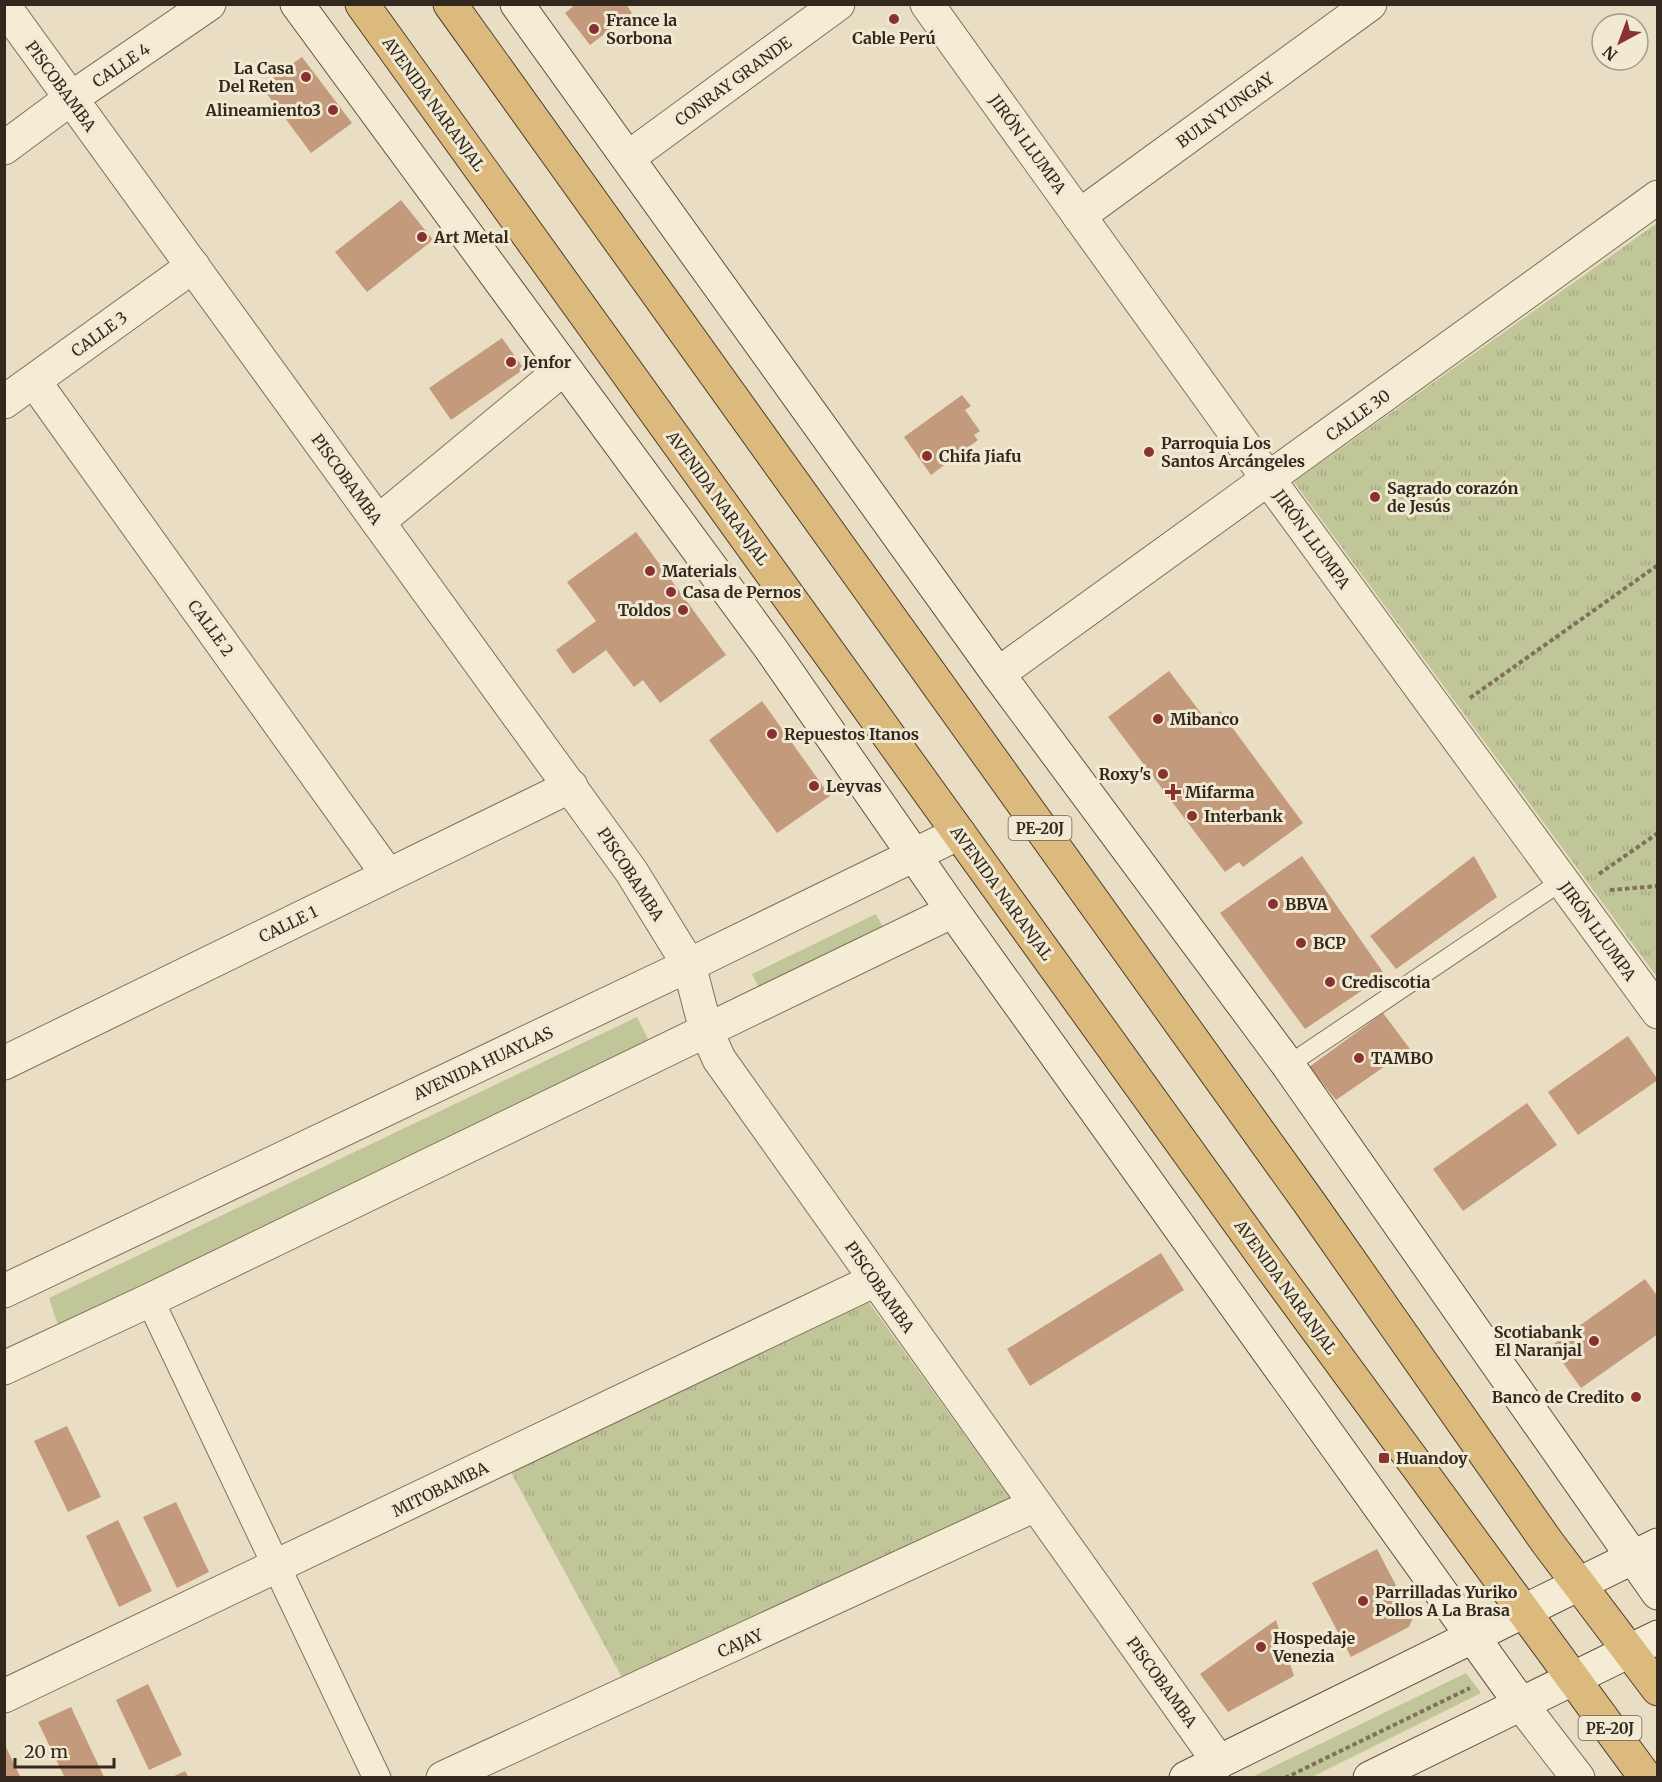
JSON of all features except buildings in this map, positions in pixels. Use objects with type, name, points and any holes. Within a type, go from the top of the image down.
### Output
[{"type":"highway","name":"AVENIDA NARANJAL","points":[[362,4],[1269,1264],[1526,1611],[1646,1778]]},
{"type":"highway","name":"PE-20J","points":[[450,4],[1311,1205],[1579,1585],[1644,1644],[1658,1689]]},
{"type":"street","name":"CALLE 4","points":[[4,148],[70,99],[209,4]]},
{"type":"street","points":[[297,4],[771,649],[953,911],[1472,1637],[1578,1778]]},
{"type":"street","points":[[517,4],[998,674],[1645,1552],[1658,1593]]},
{"type":"street","name":"CONRAY GRANDE","points":[[629,157],[838,4]]},
{"type":"street","name":"JIRÓN LLUMPA","points":[[927,4],[1269,480],[1658,1012]]},
{"type":"street","name":"BULN YUNGAY","points":[[1079,216],[1370,4]]},
{"type":"street","name":"PISCOBAMBA","points":[[4,6],[571,786],[631,872],[689,965],[706,1030],[719,1059],[1219,1762]]},
{"type":"street","name":"CALLE 30","points":[[998,674],[1658,197]]},
{"type":"street","name":"CALLE 3","points":[[4,402],[193,266]]},
{"type":"street","points":[[378,522],[564,368]]},
{"type":"street","name":"CALLE 2","points":[[34,381],[388,875]]},
{"type":"street","name":"CALLE 1","points":[[4,1063],[571,786]]},
{"type":"street","name":"AVENIDA HUAYLAS","points":[[4,1291],[689,965],[959,833]]},
{"type":"street","points":[[4,1368],[150,1300],[953,911]]},
{"type":"street","name":"MITOBAMBA","points":[[4,1696],[277,1568],[875,1280]]},
{"type":"street","points":[[150,1300],[377,1778]]},
{"type":"street","name":"CAJAY","points":[[443,1778],[1035,1506]]},
{"type":"street","points":[[1186,1778],[1645,1552]]},
{"type":"street","points":[[1370,1778],[1644,1644]]},
{"type":"lane","points":[[1288,1065],[1566,887]]},
{"type":"path","points":[[1443,718],[1658,565]]},
{"type":"path","points":[[1566,887],[1658,833]]},
{"type":"path","points":[[1566,887],[1658,886]]},
{"type":"green space","points":[[1657,223],[1657,977],[1294,482]]},
{"type":"green space","points":[[876,914],[885,931],[761,992],[752,974]]},
{"type":"green space","points":[[637,1017],[652,1047],[58,1325],[49,1298]]},
{"type":"green space","points":[[865,1297],[1012,1501],[624,1681],[508,1467]]},
{"type":"green space","points":[[1466,1673],[1481,1693],[1312,1777],[1252,1777]]},
{"type":"place","name":"Cable Perú","points":[[894,19]]},
{"type":"place","name":"France la Sorbona","points":[[594,29]]},
{"type":"place","name":"La Casa Del Reten","points":[[306,77]]},
{"type":"place","name":"Alineamiento3","points":[[333,110]]},
{"type":"place","name":"Art Metal","points":[[422,237]]},
{"type":"place","name":"Jenfor","points":[[511,362]]},
{"type":"place","name":"Parroquia Los Santos Arcángeles","points":[[1149,452]]},
{"type":"place","name":"Chifa Jiafu","points":[[927,456]]},
{"type":"place","name":"Sagrado corazón de Jesús","points":[[1375,497]]},
{"type":"place","name":"Materials","points":[[650,571]]},
{"type":"place","name":"Casa de Pernos","points":[[671,592]]},
{"type":"place","name":"Toldos","points":[[683,610]]},
{"type":"place","name":"Mibanco","points":[[1158,719]]},
{"type":"place","name":"Repuestos Itanos","points":[[772,734]]},
{"type":"place","name":"Roxy's","points":[[1163,774]]},
{"type":"place","name":"Leyvas","points":[[814,786]]},
{"type":"place","name":"Mifarma","points":[[1173,792]]},
{"type":"place","name":"Interbank","points":[[1192,816]]},
{"type":"place","name":"BBVA","points":[[1273,904]]},
{"type":"place","name":"BCP","points":[[1301,943]]},
{"type":"place","name":"Crediscotia","points":[[1330,982]]},
{"type":"place","name":"TAMBO","points":[[1359,1058]]},
{"type":"place","name":"Scotiabank El Naranjal","points":[[1594,1341]]},
{"type":"place","name":"Banco de Credito","points":[[1636,1397]]},
{"type":"place","name":"Huandoy","points":[[1384,1458]]},
{"type":"place","name":"Parrilladas Yuriko Pollos A La Brasa","points":[[1363,1601]]},
{"type":"place","name":"Hospedaje Venezia","points":[[1261,1647]]}]
